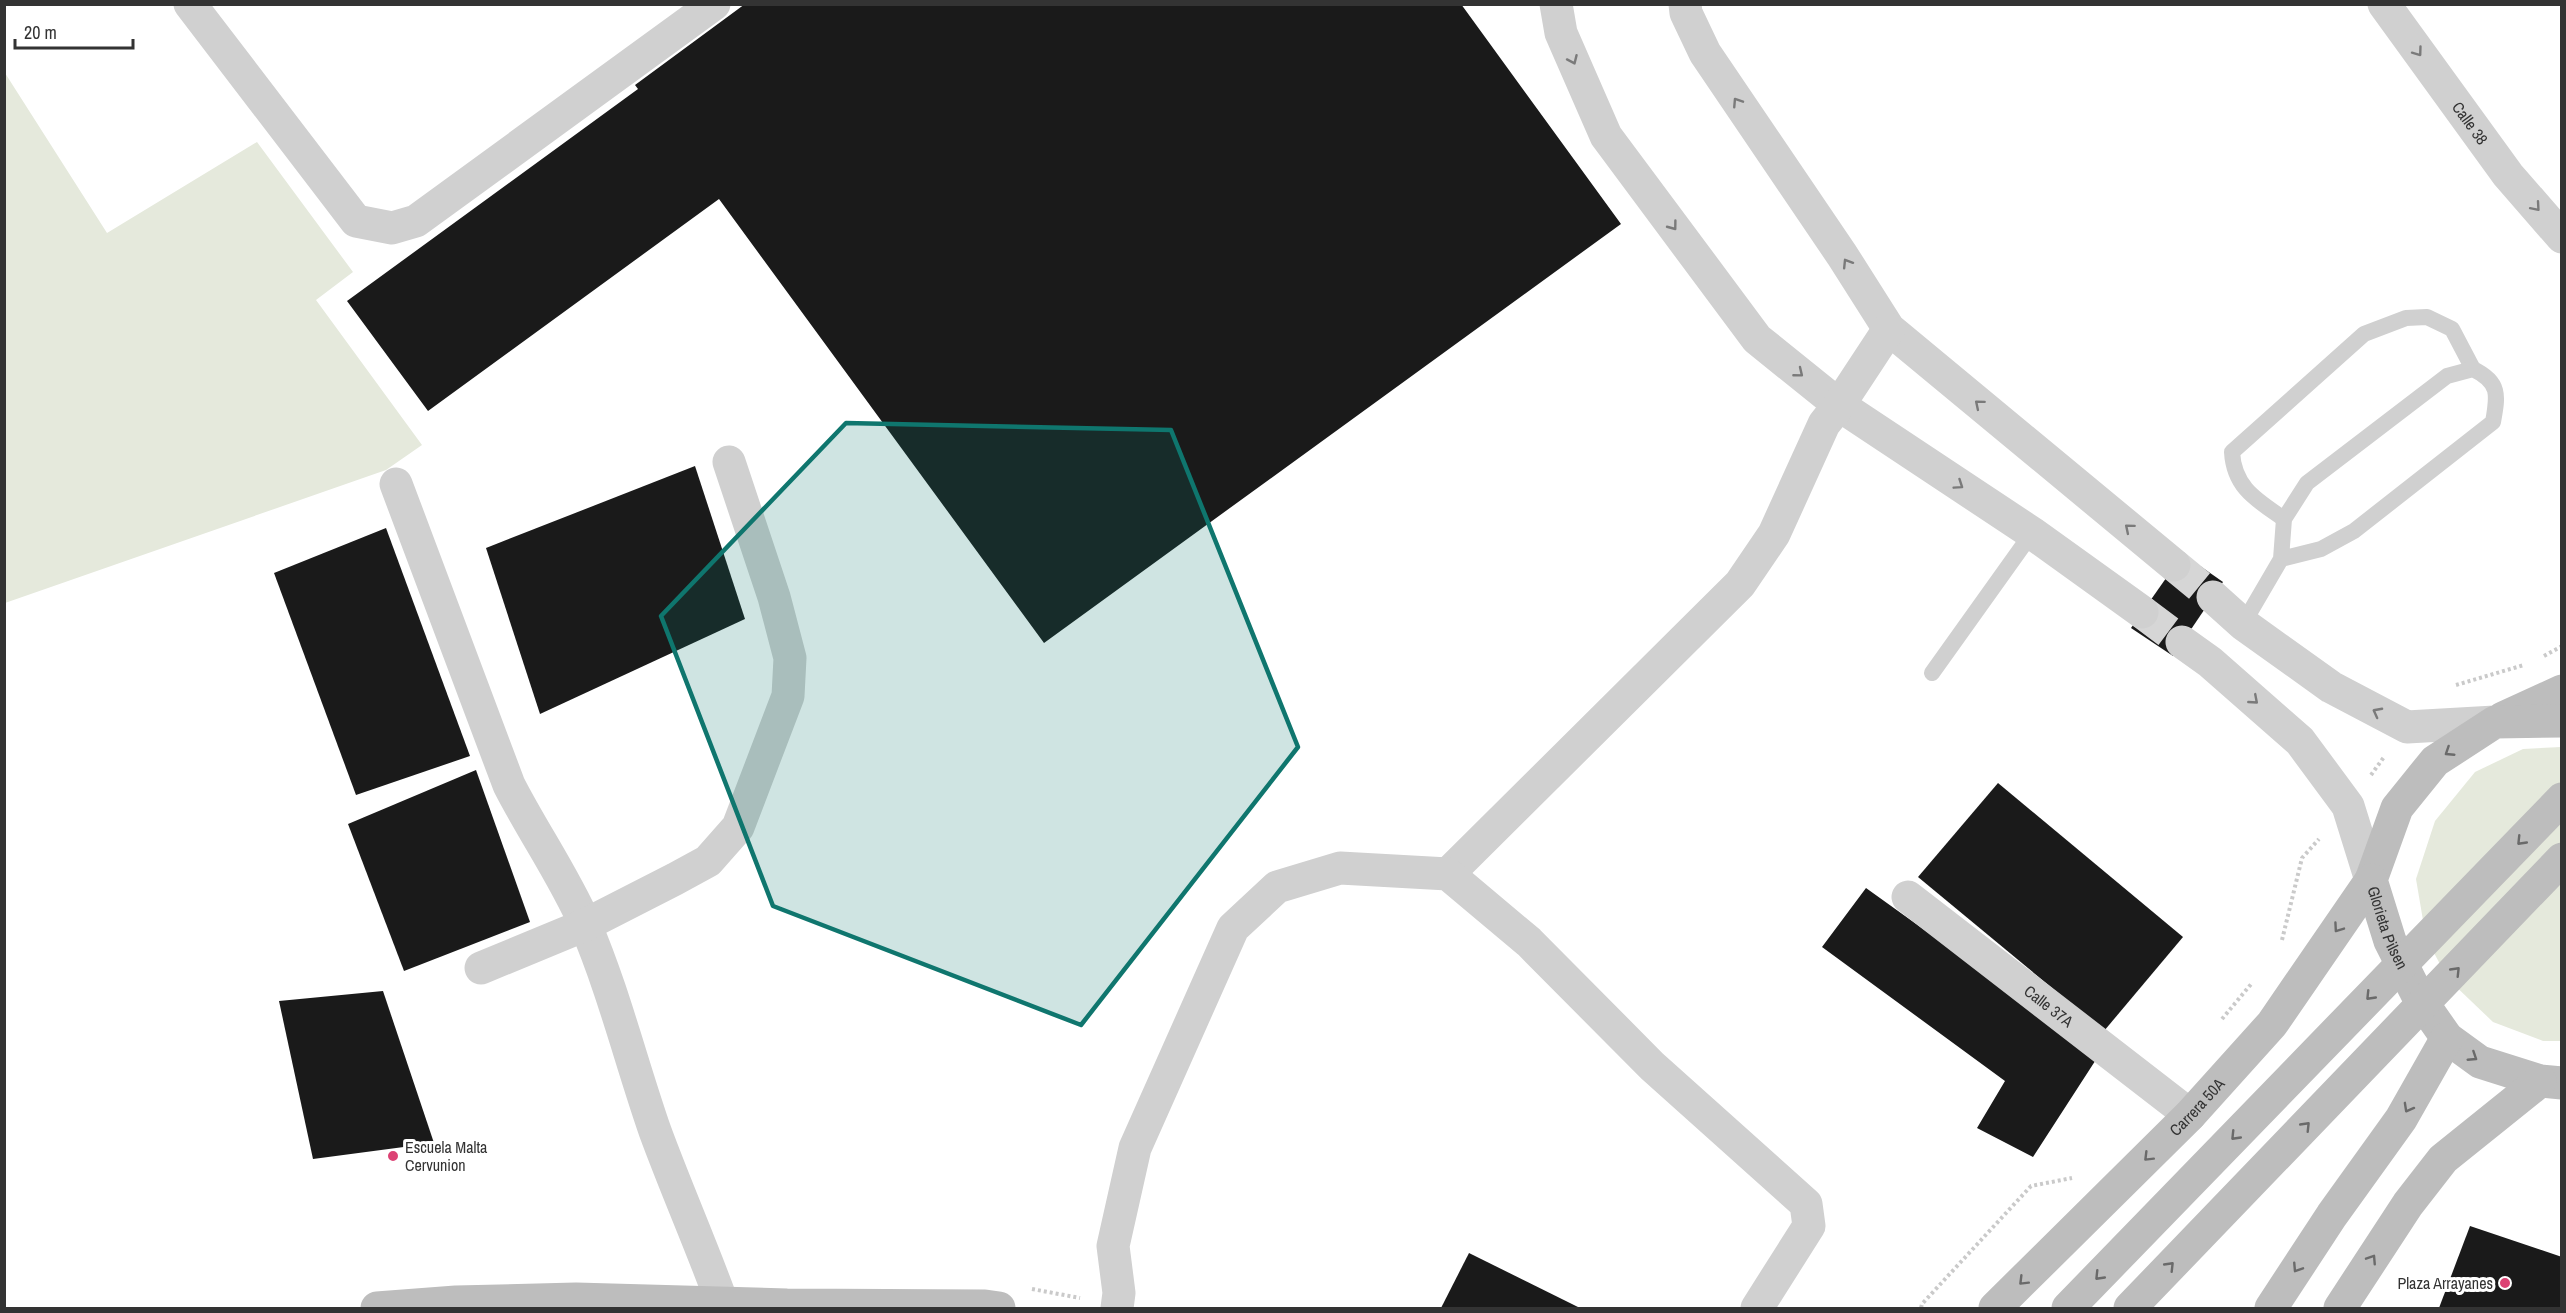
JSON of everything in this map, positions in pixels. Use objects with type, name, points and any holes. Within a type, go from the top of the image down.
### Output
[{"type":"main road","points":[[2495,722],[2562,691]]},
{"type":"main road","points":[[2495,722],[2562,721]]},
{"type":"main road","name":"Glorieta Pilsen","points":[[2495,722],[2435,761],[2397,808],[2371,880],[2390,941],[2419,998],[2447,1038],[2480,1062],[2551,1082]]},
{"type":"main road","points":[[2068,1308],[2562,799]]},
{"type":"main road","points":[[2130,1308],[2562,859]]},
{"type":"main road","name":"Carrera 50A","points":[[1995,1308],[2190,1115],[2272,1024],[2371,880]]},
{"type":"main road","points":[[2271,1308],[2332,1215],[2402,1119],[2447,1038]]},
{"type":"main road","points":[[2340,1308],[2408,1204],[2443,1159],[2551,1082]]},
{"type":"main road","points":[[377,1308],[456,1302],[576,1299],[723,1305],[986,1306],[999,1308]]},
{"type":"street","points":[[190,4],[356,221],[392,228],[416,221],[714,4]]},
{"type":"street","points":[[1556,4],[1561,33],[1606,136],[1757,339],[1839,405],[2032,533],[2142,612]]},
{"type":"street","points":[[1685,4],[1686,13],[1705,53],[1842,255],[1889,329],[2174,565]]},
{"type":"street","name":"Calle 38","points":[[2384,4],[2508,175],[2562,237]]},
{"type":"street","points":[[1448,873],[1740,584],[1774,534],[1824,424],[1889,329]]},
{"type":"street","points":[[481,968],[585,925],[708,861],[738,827],[788,696],[790,658],[774,597],[729,462]]},
{"type":"street","points":[[396,484],[509,785],[533,831],[562,876],[585,925],[619,1013],[655,1130],[723,1305]]},
{"type":"street","points":[[2213,597],[2243,624],[2331,687],[2407,727],[2495,722]]},
{"type":"street","points":[[2210,662],[2207,652],[2214,633],[2223,626],[2233,623],[2243,624]]},
{"type":"street","points":[[2182,642],[2210,662],[2300,741],[2348,806],[2371,880]]},
{"type":"street","points":[[1117,1308],[1119,1293],[1113,1246],[1135,1148],[1233,928],[1277,887],[1340,868],[1448,873],[1529,942],[1652,1066],[1806,1204],[1809,1226],[1757,1308]]},
{"type":"street","name":"Calle 37A","points":[[1908,897],[2190,1115]]},
{"type":"lane","points":[[2281,559],[2320,549],[2354,531],[2493,422],[2498,396],[2487,376],[2473,369],[2452,329],[2427,317],[2406,318],[2364,334],[2232,452],[2233,469],[2247,492],[2284,519]]},
{"type":"lane","points":[[2243,624],[2281,559],[2284,519],[2307,483],[2447,376],[2473,369]]},
{"type":"lane","points":[[1932,674],[2032,533]]},
{"type":"path","points":[[2536,661],[2562,646]]},
{"type":"path","points":[[2447,687],[2525,664]]},
{"type":"path","points":[[2275,949],[2282,940],[2302,858],[2348,806],[2407,727]]},
{"type":"path","points":[[2219,1023],[2255,978]]},
{"type":"path","points":[[1921,1308],[1922,1304],[2031,1186],[2080,1176]]},
{"type":"highlighted area","points":[[846,423],[1171,430],[1298,747],[1081,1025],[773,906],[661,616]]},
{"type":"shaded area","points":[[5,73],[107,233],[257,142],[353,272],[316,300],[422,445],[386,470],[5,603]]},
{"type":"shaded area","points":[[2561,747],[2561,1041],[2543,1041],[2493,1022],[2448,979],[2426,938],[2416,879],[2435,821],[2475,772],[2523,749]]},
{"type":"building","points":[[745,4],[1461,4],[1621,224],[1044,643],[719,199],[428,411],[347,301],[638,89],[635,85]]},
{"type":"building","points":[[695,466],[745,619],[540,714],[486,548]]},
{"type":"building","points":[[386,528],[470,756],[356,795],[274,573]]},
{"type":"building","points":[[2183,554],[2223,582],[2173,656],[2131,628]]},
{"type":"building","points":[[476,770],[530,922],[404,971],[348,824]]},
{"type":"building","points":[[1998,783],[2183,937],[2104,1031],[1918,877]]},
{"type":"building","points":[[1866,888],[2099,1055],[2033,1157],[1977,1128],[2005,1081],[1822,947]]},
{"type":"building","points":[[383,991],[434,1143],[313,1159],[279,1001]]},
{"type":"building","name":"Plaza Arrayanes","points":[[2470,1226],[2562,1257],[2562,1308],[2439,1308]]},
{"type":"building","points":[[1469,1253],[1580,1308],[1441,1308]]},
{"type":"tunnel","points":[[2174,565],[2213,597]]},
{"type":"tunnel","points":[[2142,612],[2182,642]]},
{"type":"place","name":"Escuela Malta Cervunion","points":[[393,1156]]},
{"type":"place","name":"Plaza Arrayanes","points":[[2505,1283]]}]
